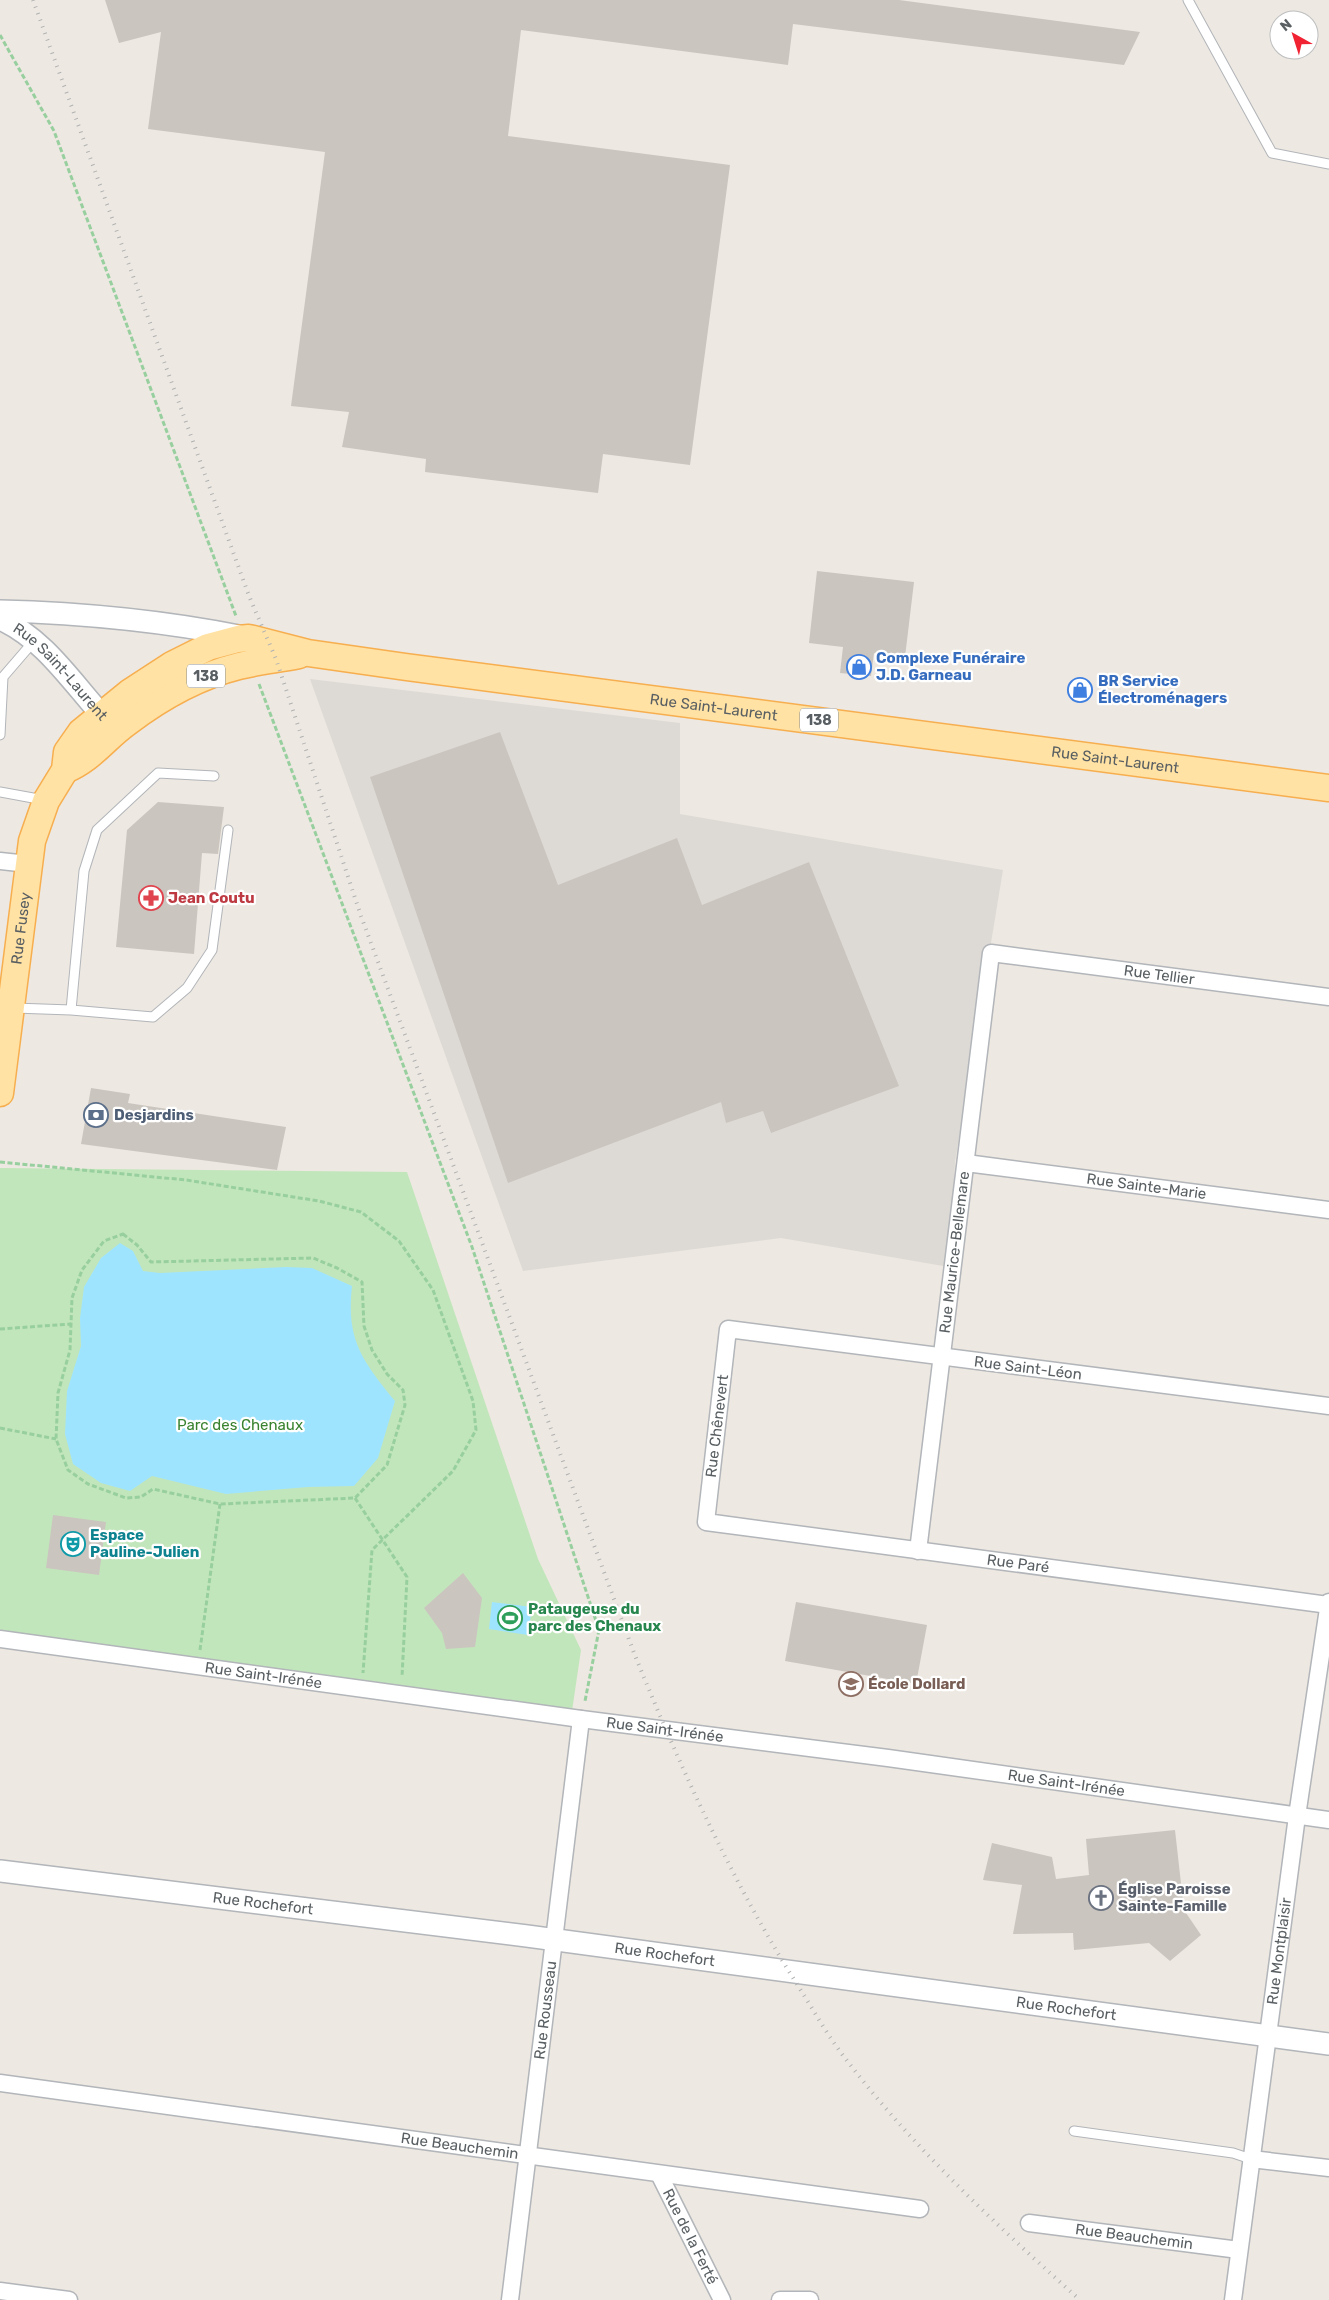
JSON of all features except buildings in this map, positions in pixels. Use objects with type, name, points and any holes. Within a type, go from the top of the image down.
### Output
[{"type":"main road","name":"Rue Saint-Laurent","points":[[248,646],[1329,788]]},
{"type":"main road","name":"Rue Fusey","points":[[0,1091],[6,1025],[28,864],[34,832],[46,801],[65,770],[90,757],[108,722],[150,706],[212,674],[248,646]]},
{"type":"street","points":[[0,611],[49,612],[164,624],[248,646]]},
{"type":"street","name":"Rue Saint-Laurent","points":[[0,619],[19,629],[34,641],[108,722]]},
{"type":"street","points":[[0,861],[28,864]]},
{"type":"street","name":"Rue Tellier","points":[[991,954],[1329,997]]},
{"type":"street","name":"Rue Maurice-Bellemare","points":[[918,1552],[991,954]]},
{"type":"street","name":"Rue Sainte-Marie","points":[[966,1162],[1329,1210]]},
{"type":"street","name":"Rue Saint-Léon","points":[[728,1329],[1329,1406]]},
{"type":"street","name":"Rue Chênevert","points":[[706,1522],[728,1329]]},
{"type":"street","name":"Rue Paré","points":[[706,1522],[918,1552],[1329,1604]]},
{"type":"street","name":"Rue Montplaisir","points":[[1233,2300],[1296,1816],[1329,1604]]},
{"type":"street","name":"Rue Saint-Irénée","points":[[0,1639],[581,1719],[888,1758],[1329,1820]]},
{"type":"street","name":"Rue Rousseau","points":[[510,2300],[581,1719]]},
{"type":"street","name":"Rue Rochefort","points":[[0,1870],[554,1940],[1329,2044]]},
{"type":"street","name":"Rue Beauchemin","points":[[0,2083],[920,2209]]},
{"type":"street","points":[[1251,2158],[1329,2168]]},
{"type":"street","name":"Rue de la Ferté","points":[[659,2174],[722,2300]]},
{"type":"street","name":"Rue Beauchemin","points":[[1029,2223],[1239,2250]]},
{"type":"street","points":[[0,2291],[69,2300]]},
{"type":"street","points":[[780,2300],[810,2300]]},
{"type":"lane","points":[[1188,0],[1272,153],[1329,164]]},
{"type":"lane","points":[[0,735],[1,678],[34,641]]},
{"type":"lane","points":[[71,1010],[84,871],[97,830],[158,773],[214,776]]},
{"type":"lane","points":[[0,792],[46,801]]},
{"type":"lane","points":[[6,1025],[71,1010],[153,1017],[187,988],[212,950],[228,830]]},
{"type":"lane","points":[[1074,2131],[1233,2153],[1251,2158]]},
{"type":"path","points":[[0,35],[54,131],[472,1247],[599,1630],[581,1719]]},
{"type":"path","points":[[0,1162],[186,1180],[319,1201],[361,1212],[399,1240],[433,1290],[473,1401],[476,1430],[453,1471],[381,1538],[372,1550],[362,1689]]},
{"type":"path","points":[[123,1234],[137,1245],[151,1262],[313,1258],[337,1268],[362,1282],[364,1326],[372,1350],[387,1374],[403,1390],[405,1405],[387,1465],[355,1498],[220,1504],[153,1489],[141,1497],[126,1498],[88,1484],[68,1470],[56,1439],[58,1393],[70,1350],[71,1324],[72,1298],[82,1270],[104,1241],[123,1234]]},
{"type":"path","points":[[0,1329],[71,1324]]},
{"type":"path","points":[[0,1428],[56,1439]]},
{"type":"path","points":[[355,1498],[407,1577],[402,1694]]},
{"type":"path","points":[[198,1666],[220,1504]]},
{"type":"shaded area","points":[[310,679],[680,723],[680,814],[1003,870],[955,1162],[949,1267],[781,1238],[523,1271]]},
{"type":"green space","name":"Parc des Chenaux","points":[[0,1168],[407,1172],[538,1559],[581,1650],[572,1711],[0,1636]]},
{"type":"water","points":[[120,1243],[133,1251],[143,1271],[160,1273],[286,1267],[312,1268],[352,1286],[351,1305],[354,1335],[365,1361],[395,1401],[378,1458],[354,1486],[308,1487],[226,1494],[152,1476],[130,1491],[101,1483],[73,1464],[65,1434],[67,1391],[81,1346],[80,1318],[84,1287],[101,1258]]},
{"type":"water","name":"Pataugeuse du parc des Chenaux","points":[[492,1602],[532,1607],[528,1635],[489,1629]]},
{"type":"railway","points":[[33,0],[249,596],[276,659],[361,916],[634,1653],[670,1740],[709,1825],[752,1909],[839,2050],[923,2150],[984,2212],[1080,2300]]},
{"type":"place","name":"Complexe Funéraire J.D. Garneau","points":[[859,667]]},
{"type":"place","name":"BR Service Électroménagers","points":[[1080,690]]},
{"type":"place","name":"Jean Coutu","points":[[151,898]]},
{"type":"place","name":"Desjardins","points":[[96,1115]]},
{"type":"place","name":"Espace Pauline-Julien","points":[[73,1544]]},
{"type":"place","name":"Pataugeuse du parc des Chenaux","points":[[510,1618]]},
{"type":"place","name":"École Dollard","points":[[851,1684]]},
{"type":"place","name":"Église Paroisse Sainte-Famille","points":[[1101,1898]]}]
